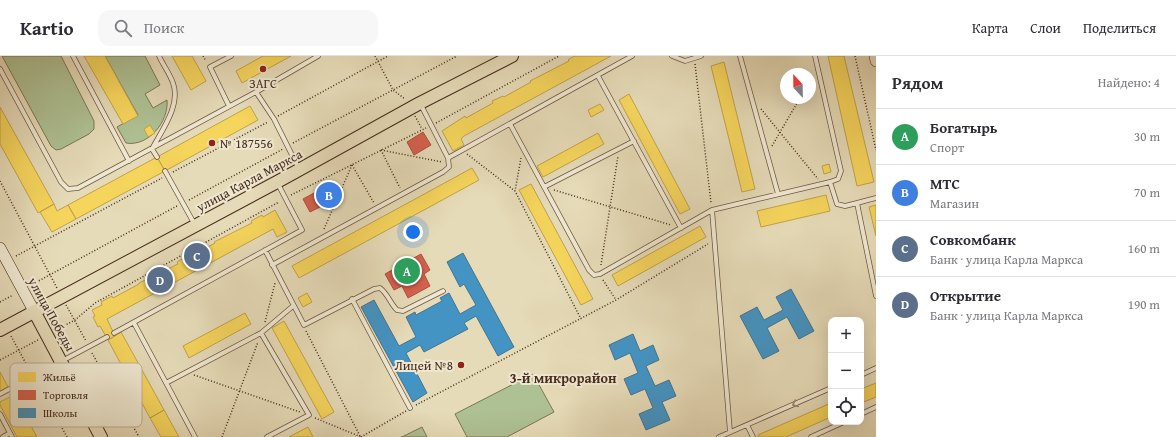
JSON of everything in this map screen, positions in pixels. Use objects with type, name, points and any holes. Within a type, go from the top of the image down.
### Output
[{"type":"main road","name":"улица Карла Маркса","points":[[0,330],[277,182],[415,105],[512,56]]},
{"type":"main road","name":"улица Победы","points":[[34,311],[64,363]]},
{"type":"main road","name":"улица Победы","points":[[96,427],[101,437]]},
{"type":"street","points":[[875,56],[876,61]]},
{"type":"street","name":"улица Победы","points":[[0,248],[34,311]]},
{"type":"lane","points":[[72,56],[129,161]]},
{"type":"lane","points":[[152,149],[174,106],[175,95],[173,84],[158,56]]},
{"type":"lane","points":[[229,106],[210,67],[231,56]]},
{"type":"lane","points":[[0,69],[61,182],[68,189],[78,188],[152,149],[318,56]]},
{"type":"lane","points":[[448,160],[463,150],[632,56]]},
{"type":"lane","points":[[672,56],[684,61],[702,56]]},
{"type":"lane","points":[[740,56],[778,194]]},
{"type":"lane","points":[[510,124],[589,270],[594,275],[600,274],[712,210],[838,179],[841,171],[814,56]]},
{"type":"lane","points":[[598,76],[681,228]]},
{"type":"lane","points":[[256,92],[274,119],[299,170]]},
{"type":"lane","points":[[272,265],[449,168],[448,160],[431,125],[415,105]]},
{"type":"lane","points":[[544,187],[634,141]]},
{"type":"lane","points":[[152,149],[157,157]]},
{"type":"lane","points":[[166,173],[196,225]]},
{"type":"lane","points":[[114,333],[302,230],[277,182]]},
{"type":"lane","points":[[830,182],[837,204],[845,206],[876,198]]},
{"type":"lane","points":[[856,203],[876,296]]},
{"type":"lane","points":[[712,210],[730,432]]},
{"type":"lane","points":[[265,250],[304,325],[352,299],[380,288],[386,292],[392,306],[397,310],[403,311],[443,291]]},
{"type":"lane","points":[[352,299],[410,408]]},
{"type":"lane","points":[[166,383],[261,333],[293,306]]},
{"type":"lane","points":[[134,323],[195,437]]},
{"type":"lane","points":[[261,333],[308,415],[267,437]]},
{"type":"lane","points":[[57,363],[106,338]]},
{"type":"lane","points":[[864,374],[876,368]]},
{"type":"lane","points":[[0,394],[10,389]]},
{"type":"lane","points":[[719,437],[829,389]]},
{"type":"lane","points":[[864,413],[876,407]]},
{"type":"lane","points":[[0,414],[11,435],[3,437]]},
{"type":"lane","points":[[747,425],[753,437]]},
{"type":"lane","points":[[811,437],[837,425]]},
{"type":"path","points":[[375,56],[393,90],[415,105],[422,130]]},
{"type":"path","points":[[0,302],[457,56]]},
{"type":"path","points":[[0,360],[75,320],[95,303],[286,198],[422,130],[559,56]]},
{"type":"path","points":[[855,56],[876,150]]},
{"type":"path","points":[[694,58],[712,210]]},
{"type":"path","points":[[751,96],[822,184]]},
{"type":"path","points":[[767,155],[796,104]]},
{"type":"path","points":[[515,191],[523,148]]},
{"type":"path","points":[[616,300],[600,274],[619,148]]},
{"type":"path","points":[[380,150],[448,160]]},
{"type":"path","points":[[380,150],[404,194]]},
{"type":"path","points":[[463,150],[515,191],[582,319]]},
{"type":"path","points":[[352,165],[377,208]]},
{"type":"path","points":[[319,240],[352,165]]},
{"type":"path","points":[[7,261],[166,173]]},
{"type":"path","points":[[0,182],[98,363]]},
{"type":"path","points":[[544,187],[681,228]]},
{"type":"path","points":[[361,437],[410,408],[582,319],[714,240]]},
{"type":"path","points":[[222,437],[261,333],[278,275]]},
{"type":"path","points":[[304,325],[361,437]]},
{"type":"path","points":[[18,350],[26,363]]},
{"type":"path","points":[[186,372],[308,415],[361,437]]},
{"type":"path","points":[[61,427],[67,437]]},
{"type":"path","points":[[134,427],[139,437]]},
{"type":"green space","points":[[2,56],[61,56],[94,121],[94,129],[89,134],[61,149],[56,150],[51,146]]},
{"type":"green space","points":[[105,56],[145,56],[160,85],[145,94],[153,108],[167,100],[165,117],[161,124],[156,131],[142,141],[126,143],[117,127],[138,115]]},
{"type":"green space","points":[[533,374],[554,412],[507,437],[467,437],[455,414]]},
{"type":"green space","points":[[422,427],[427,437],[402,437]]},
{"type":"building: Жильё","points":[[84,56],[105,56],[138,116],[123,124]]},
{"type":"building: Жильё","points":[[172,56],[192,56],[206,81],[191,90]]},
{"type":"building: Жильё","points":[[263,56],[291,56],[242,83],[236,71]]},
{"type":"building: Жильё","points":[[574,56],[611,56],[464,136],[461,139],[464,145],[453,151],[442,131],[465,116],[466,118],[493,103],[492,101],[503,96],[504,97],[531,82],[530,81],[569,61],[568,60]]},
{"type":"building: Жильё","points":[[828,56],[844,56],[874,182],[857,186]]},
{"type":"building: Жильё","points":[[724,62],[755,189],[742,192],[711,66]]},
{"type":"building: Жильё","points":[[629,94],[690,209],[680,214],[619,100]]},
{"type":"building: Жильё","points":[[600,104],[604,110],[591,117],[588,110]]},
{"type":"building: Жильё","points":[[250,106],[258,120],[165,171],[157,157]]},
{"type":"building: Жильё","points":[[0,107],[54,204],[38,213],[0,144]]},
{"type":"building: Жильё","points":[[150,125],[155,133],[148,137],[144,129]]},
{"type":"building: Жильё","points":[[598,133],[604,144],[543,177],[537,166]]},
{"type":"building: Жильё","points":[[157,157],[165,171],[76,219],[68,205]]},
{"type":"building: Жильё","points":[[829,164],[831,172],[824,174],[822,166]]},
{"type":"building: Жильё","points":[[472,168],[479,180],[299,278],[292,266]]},
{"type":"building: Жильё","points":[[531,184],[593,299],[581,305],[519,190]]},
{"type":"building: Жильё","points":[[826,195],[830,211],[761,227],[757,211]]},
{"type":"building: Жильё","points":[[54,204],[57,211],[68,205],[76,219],[52,232],[40,212]]},
{"type":"building: Жильё","points":[[876,205],[876,236],[869,207]]},
{"type":"building: Жильё","points":[[275,210],[287,232],[277,237],[273,229],[107,319],[115,336],[108,340],[100,326],[98,327],[93,317],[95,316],[92,310],[102,305],[101,302],[112,296],[113,298],[139,283],[178,264],[177,262],[187,256],[188,258],[215,243],[214,242],[252,223],[251,221],[262,215],[263,217]]},
{"type":"building: Жильё","points":[[700,226],[706,237],[618,286],[612,275]]},
{"type":"building: Жильё","points":[[307,293],[312,302],[303,307],[298,298]]},
{"type":"building: Жильё","points":[[245,313],[251,324],[189,358],[183,346]]},
{"type":"building: Жильё","points":[[284,321],[334,412],[322,419],[272,328]]},
{"type":"building: Жильё","points":[[121,332],[138,363],[120,363],[108,340]]},
{"type":"building: Жильё","points":[[142,370],[164,410],[150,418],[142,403]]},
{"type":"building: Жильё","points":[[0,372],[8,387],[0,391]]},
{"type":"building: Жильё","points":[[876,383],[876,397],[864,402],[864,388]]},
{"type":"building: Жильё","points":[[10,397],[10,424],[0,405],[0,402]]},
{"type":"building: Жильё","points":[[828,404],[828,418],[786,437],[759,437],[758,435]]},
{"type":"building: Жильё","points":[[164,410],[179,437],[161,437],[150,418]]},
{"type":"building: Жильё","points":[[12,427],[32,427],[37,437],[17,437]]},
{"type":"building: Жильё","points":[[308,427],[313,437],[289,437]]},
{"type":"building: Торговля","points":[[423,132],[431,145],[414,155],[407,142]]},
{"type":"building: Торговля","points":[[325,187],[332,201],[310,212],[303,199]]},
{"type":"building: Торговля","points":[[421,254],[430,270],[424,274],[430,286],[408,298],[402,286],[394,290],[385,274]]},
{"type":"building: Школы","points":[[463,253],[514,347],[498,356],[476,316],[464,323],[468,329],[424,352],[420,345],[406,353],[427,393],[413,402],[361,307],[374,300],[399,346],[416,337],[406,317],[415,312],[416,315],[442,301],[440,298],[449,293],[460,314],[476,305],[464,284],[460,287],[447,262]]},
{"type":"building: Школы","points":[[791,289],[814,331],[799,339],[787,317],[767,328],[779,351],[763,359],[740,316],[757,307],[764,320],[783,310],[776,297]]},
{"type":"building: Школы","points":[[633,334],[640,351],[653,345],[659,360],[646,366],[655,386],[669,380],[676,396],[662,402],[670,420],[646,430],[639,414],[653,408],[645,389],[631,395],[624,379],[638,373],[630,353],[615,360],[609,345]]},
{"type":"place","name":"ЗАГС","points":[[263,69]]},
{"type":"place","name":"№ 187556","points":[[212,143]]},
{"type":"place","name":"МТС","points":[[329,195]]},
{"type":"place","name":"Совкомбанк","points":[[197,256]]},
{"type":"place","name":"Богатырь","points":[[407,271]]},
{"type":"place","name":"Открытие","points":[[160,280]]},
{"type":"place","name":"Лицей №8","points":[[461,365]]},
{"type":"district","name":"3-й микрорайон","points":[[563,378]]}]
